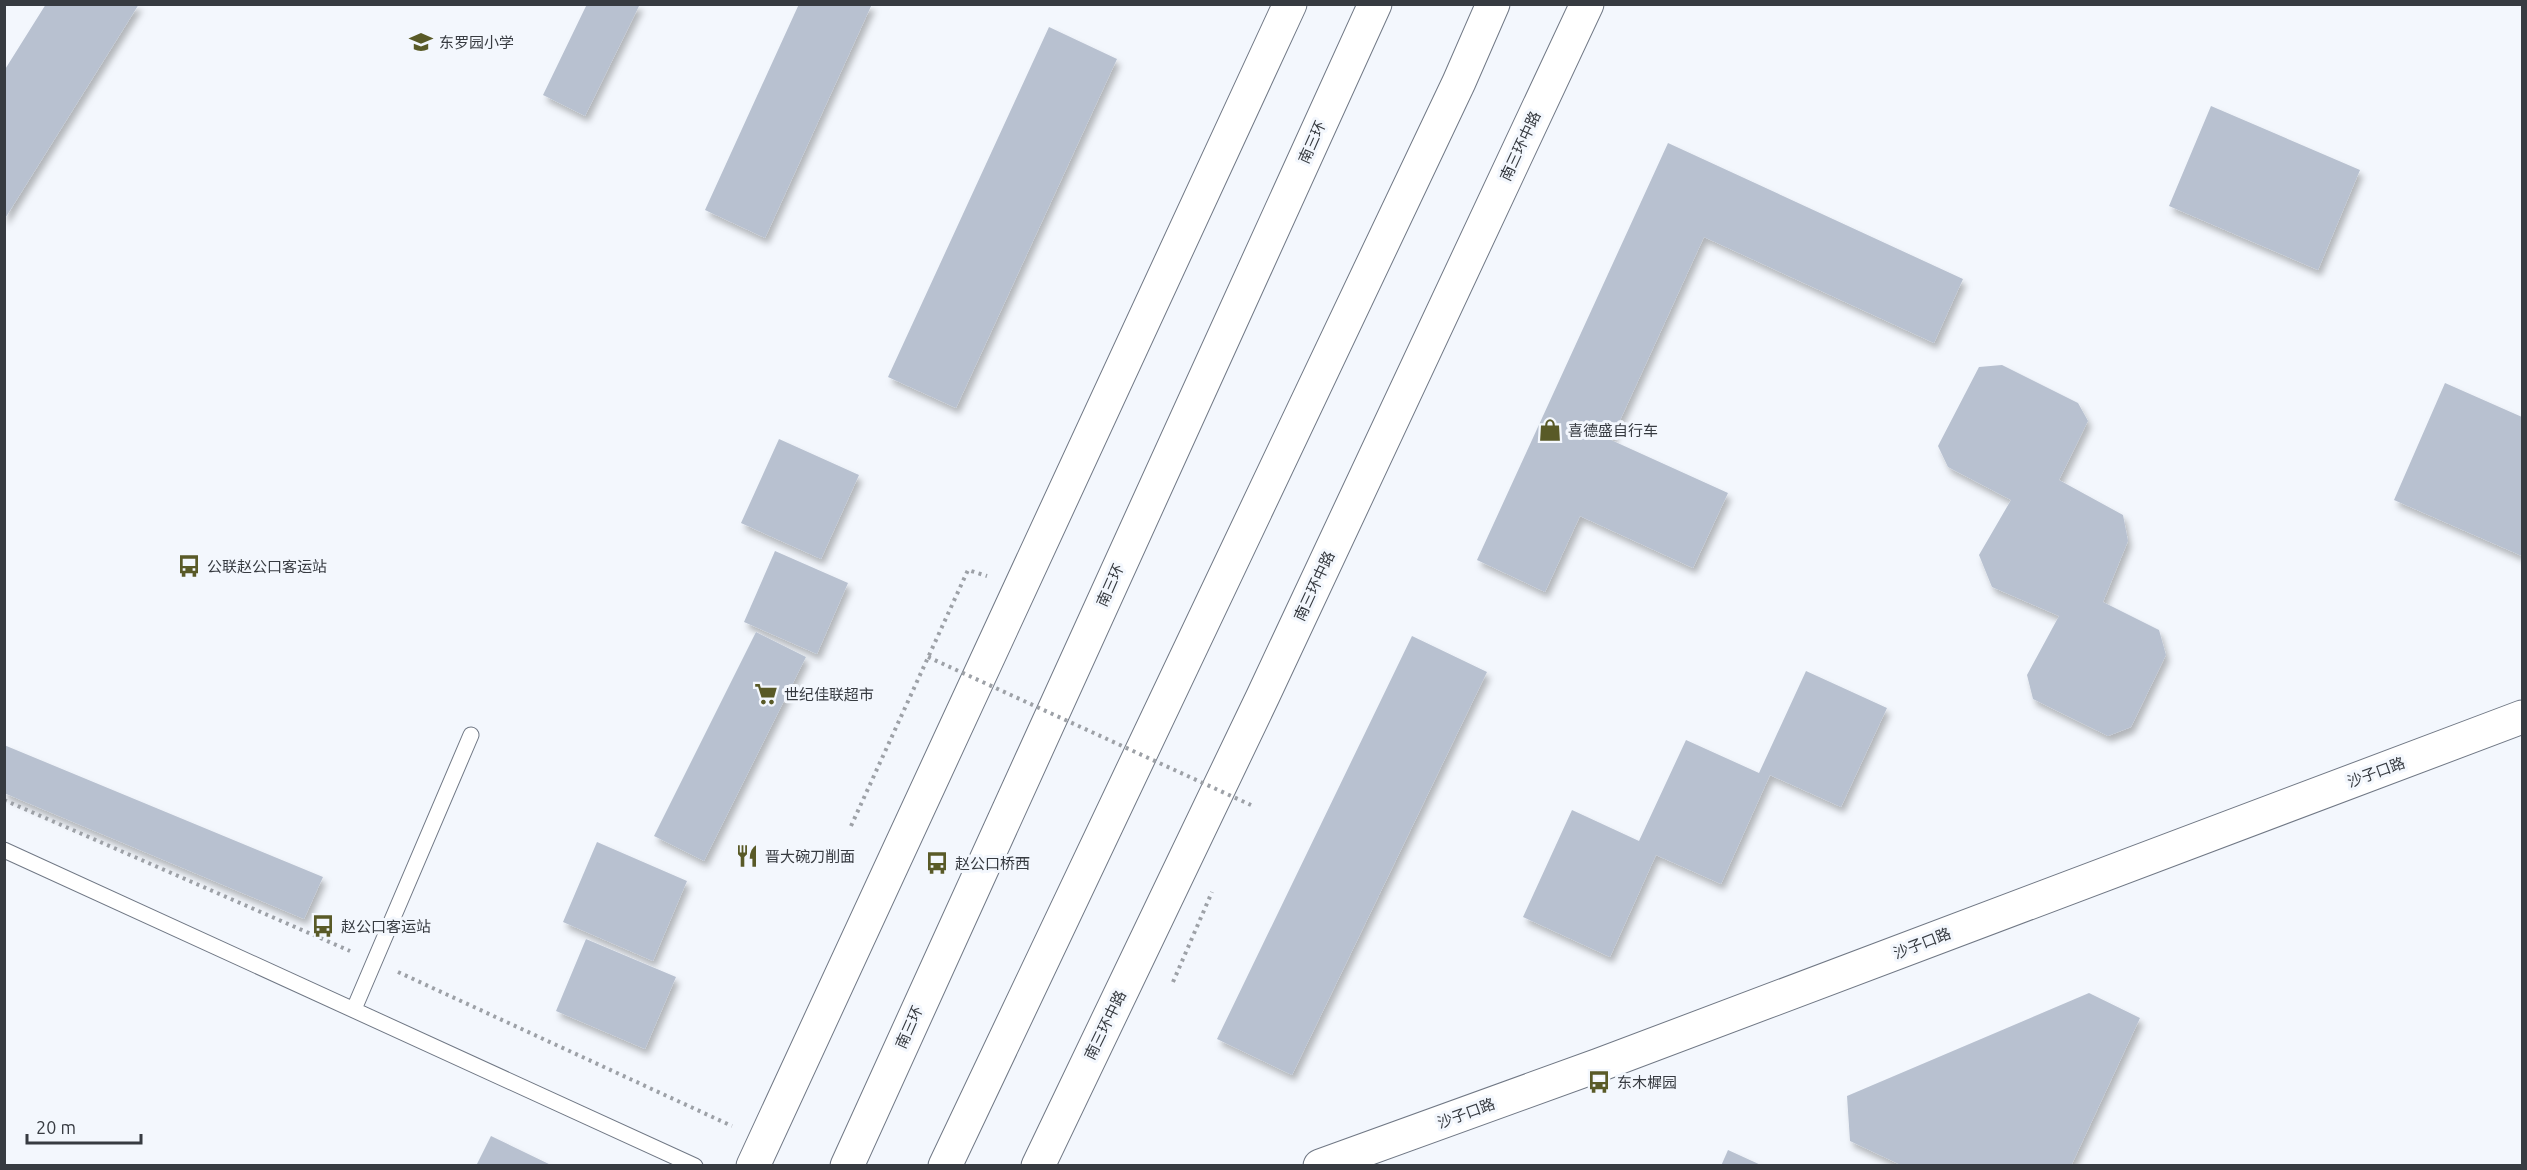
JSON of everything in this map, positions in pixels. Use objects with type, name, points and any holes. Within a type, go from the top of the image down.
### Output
[{"type":"main road","points":[[753,1166],[958,717],[1290,4]]},
{"type":"main road","points":[[1357,43],[1366,4]]},
{"type":"main road","name":"南三环","points":[[846,1166],[1375,4]]},
{"type":"main road","points":[[945,1166],[1459,82],[1493,4]]},
{"type":"main road","points":[[1459,82],[1516,4]]},
{"type":"main road","name":"南三环中路","points":[[1038,1166],[1263,696],[1587,4]]},
{"type":"main road","name":"沙子口路","points":[[1320,1166],[1599,1065],[2523,717]]},
{"type":"lane","points":[[354,1009],[471,735]]},
{"type":"lane","points":[[4,850],[695,1166]]},
{"type":"path","points":[[851,826],[968,570]]},
{"type":"path","points":[[928,657],[1251,805]]},
{"type":"building","points":[[46,4],[139,4],[4,220],[4,71]]},
{"type":"building","points":[[587,4],[640,4],[585,116],[543,95]]},
{"type":"building","points":[[799,4],[872,4],[765,238],[705,210]]},
{"type":"building","points":[[1049,27],[1117,59],[956,408],[888,377]]},
{"type":"building","points":[[2211,106],[2360,170],[2318,270],[2169,206]]},
{"type":"building","points":[[1668,143],[1963,279],[1934,343],[1704,237],[1611,440],[1728,493],[1693,568],[1580,516],[1545,592],[1477,560]]},
{"type":"building","points":[[2002,365],[2078,403],[2088,421],[2059,480],[2123,515],[2128,541],[2103,602],[2159,630],[2166,655],[2131,727],[2108,736],[2033,699],[2027,675],[2059,616],[1992,587],[1979,555],[2011,500],[1948,467],[1938,446],[1979,367]]},
{"type":"building","points":[[2445,383],[2522,417],[2522,556],[2394,500]]},
{"type":"building","points":[[779,439],[859,475],[821,559],[741,523]]},
{"type":"building","points":[[775,551],[848,583],[817,654],[744,622]]},
{"type":"building","points":[[756,632],[806,657],[704,861],[654,836]]},
{"type":"building","points":[[1412,636],[1487,672],[1292,1075],[1217,1039]]},
{"type":"building","points":[[1806,671],[1887,708],[1841,807],[1770,775],[1721,884],[1656,855],[1610,957],[1523,917],[1572,810],[1639,841],[1686,740],[1759,773]]},
{"type":"building","points":[[4,745],[323,877],[304,919],[4,793]]},
{"type":"building","points":[[597,842],[687,881],[653,961],[563,922]]},
{"type":"building","points":[[586,939],[676,977],[645,1049],[556,1011]]},
{"type":"building","points":[[2089,993],[2140,1018],[2071,1166],[1903,1166],[1850,1141],[1847,1096]]},
{"type":"building","points":[[491,1136],[553,1166],[476,1166]]},
{"type":"building","points":[[1728,1150],[1763,1166],[1721,1166]]},
{"type":"place","name":"东罗园小学","points":[[421,42]]},
{"type":"place","name":"喜德盛自行车","points":[[1550,430]]},
{"type":"place","name":"公联赵公口客运站","points":[[189,566]]},
{"type":"place","name":"世纪佳联超市","points":[[766,694]]},
{"type":"place","name":"晋大碗刀削面","points":[[747,856]]},
{"type":"place","name":"赵公口桥西","points":[[937,863]]},
{"type":"place","name":"赵公口客运站","points":[[323,926]]},
{"type":"place","name":"东木樨园","points":[[1599,1082]]}]
